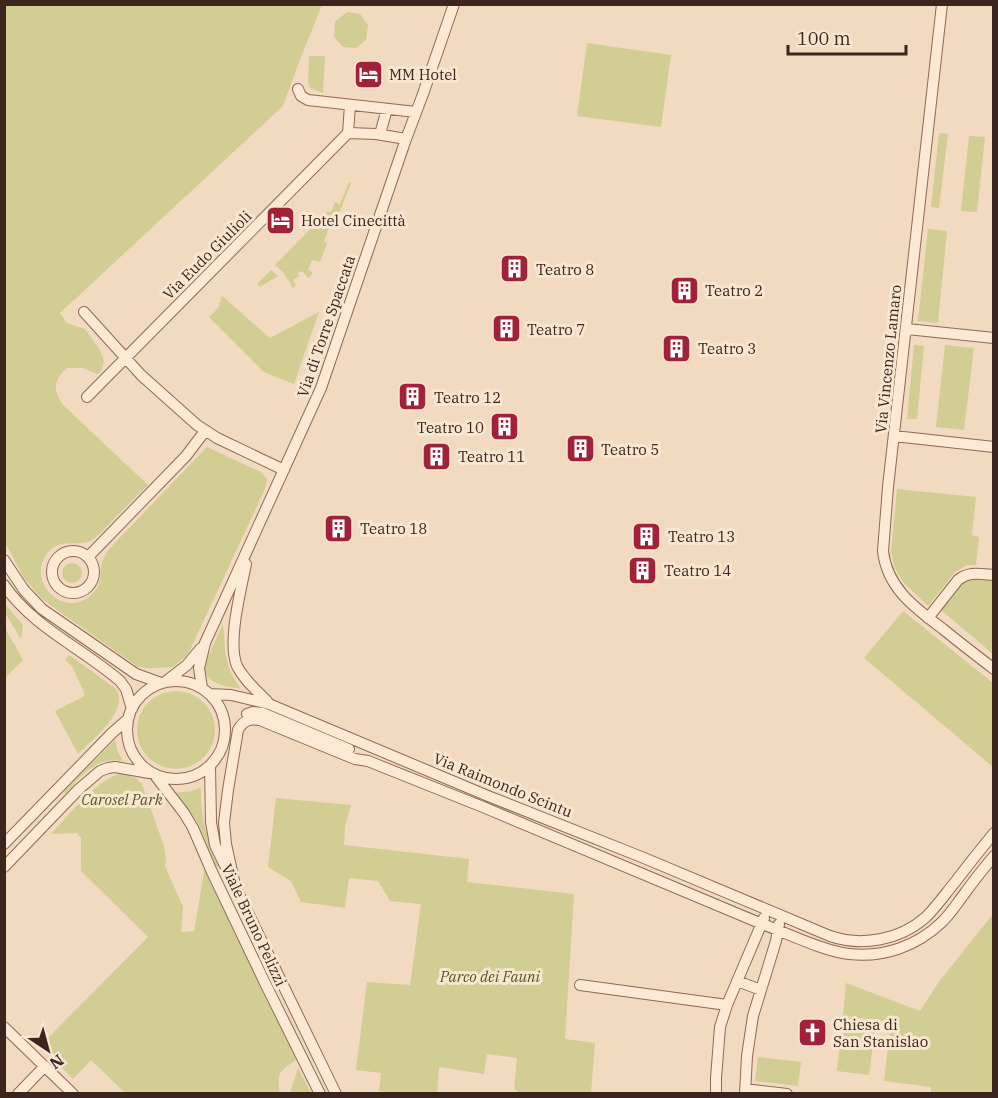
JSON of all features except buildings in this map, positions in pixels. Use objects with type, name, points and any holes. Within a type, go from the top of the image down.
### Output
[{"type":"street","name":"Via Vincenzo Lamaro","points":[[942,4],[907,329],[891,419],[894,436],[883,539],[885,561],[892,580],[905,598],[993,669]]},
{"type":"street","name":"Via di Torre Spaccata","points":[[206,691],[199,668],[205,643],[323,383],[452,6]]},
{"type":"street","points":[[298,89],[306,99],[416,112]]},
{"type":"street","points":[[350,105],[348,133],[380,134],[406,139]]},
{"type":"street","points":[[380,134],[387,109]]},
{"type":"street","name":"Via Eudo Giulioli","points":[[87,397],[348,133]]},
{"type":"street","points":[[84,312],[147,381],[205,431],[284,471]]},
{"type":"street","points":[[907,329],[993,338]]},
{"type":"street","points":[[88,557],[186,456],[205,431]]},
{"type":"street","points":[[894,436],[993,447]]},
{"type":"street","points":[[249,546],[234,638],[234,656],[244,678],[269,704]]},
{"type":"street","points":[[75,551],[88,557],[92,563],[94,577],[87,589],[74,594],[66,593],[55,585],[51,571],[56,558],[75,551]]},
{"type":"street","points":[[4,560],[24,590],[48,614],[136,675],[163,683],[184,682],[206,691],[217,703],[225,722],[221,752],[210,766],[196,775],[182,779],[167,779],[154,774],[115,767],[100,771],[79,789],[4,867]]},
{"type":"street","points":[[928,618],[963,576],[976,573],[993,575]]},
{"type":"street","points":[[4,585],[17,603],[38,622],[120,681],[126,689],[130,714],[127,734],[131,750],[140,764],[154,774]]},
{"type":"street","name":"Via di Torre Spaccata","points":[[163,683],[187,665],[205,643]]},
{"type":"street","points":[[4,844],[130,714],[145,692],[163,683]]},
{"type":"street","name":"Via Raimondo Scintu","points":[[206,691],[269,704],[488,796],[847,941],[877,940],[897,934],[917,924],[930,912],[993,834]]},
{"type":"street","name":"Via Raimondo Scintu","points":[[225,735],[242,716],[260,712],[330,740],[368,760],[762,924],[846,953],[875,954],[901,948],[917,941],[943,920],[993,856]]},
{"type":"street","name":"Via Raimondo Scintu","points":[[235,885],[224,830],[227,795],[238,730],[242,724],[249,720],[260,720],[355,759],[368,760]]},
{"type":"street","name":"Viale Bruno Pelizzi","points":[[210,766],[212,834],[215,845],[336,1094]]},
{"type":"street","name":"Viale Bruno Pelizzi","points":[[154,774],[191,823],[212,872],[320,1094]]},
{"type":"street","points":[[210,785],[227,795]]},
{"type":"street","points":[[212,872],[225,866]]},
{"type":"street","points":[[716,1094],[720,1027],[736,981],[767,910]]},
{"type":"street","points":[[780,915],[775,947],[750,1032],[745,1091],[787,1094]]},
{"type":"street","points":[[736,981],[761,990]]},
{"type":"street","points":[[580,985],[727,1005]]},
{"type":"street","points":[[4,1027],[73,1094]]},
{"type":"street","points":[[18,1094],[45,1066]]},
{"type":"green space","points":[[4,5],[322,5],[283,106],[60,313],[67,323],[85,329],[100,350],[104,361],[101,372],[97,374],[83,368],[67,368],[59,377],[56,385],[60,400],[148,485],[92,540],[62,544],[51,549],[41,566],[41,576],[51,594],[69,603],[80,602],[90,596],[99,584],[102,563],[106,554],[207,447],[261,472],[267,479],[265,489],[190,650],[173,667],[138,667],[57,610],[41,598],[24,578],[5,542]]},
{"type":"green space","points":[[347,12],[360,14],[368,25],[366,40],[356,48],[343,47],[334,37],[335,22]]},
{"type":"green space","points":[[587,43],[671,55],[661,127],[577,116]]},
{"type":"green space","points":[[309,56],[325,56],[323,93],[310,88],[308,82]]},
{"type":"green space","points":[[939,133],[948,134],[939,208],[931,207]]},
{"type":"green space","points":[[969,136],[985,137],[977,212],[961,211]]},
{"type":"green space","points":[[349,182],[351,183],[333,229],[329,228],[324,241],[327,243],[320,262],[312,260],[308,270],[313,273],[309,278],[302,271],[298,273],[299,276],[293,280],[296,285],[293,288],[284,273],[275,265],[328,211],[331,212],[335,202],[340,204]]},
{"type":"green space","points":[[928,229],[947,231],[938,323],[918,321]]},
{"type":"green space","points":[[271,270],[278,276],[260,287],[257,284]]},
{"type":"green space","points":[[222,296],[270,338],[319,312],[294,384],[264,372],[209,317],[218,308]]},
{"type":"green space","points":[[914,345],[924,346],[917,419],[907,419]]},
{"type":"green space","points":[[945,345],[974,348],[964,430],[936,427]]},
{"type":"green space","points":[[897,489],[976,497],[972,535],[979,537],[976,565],[967,565],[955,572],[928,606],[903,582],[895,568],[891,552]]},
{"type":"green space","points":[[72,563],[79,566],[82,573],[79,580],[72,583],[65,580],[62,573],[65,566]]},
{"type":"green space","points":[[974,578],[993,580],[993,654],[941,610],[964,582]]},
{"type":"green space","points":[[5,604],[23,625],[21,639],[5,613]]},
{"type":"green space","points":[[903,611],[993,683],[993,767],[864,658]]},
{"type":"green space","points":[[223,624],[228,665],[241,689],[216,683],[205,673],[206,661]]},
{"type":"green space","points":[[5,628],[23,660],[4,678]]},
{"type":"green space","points":[[69,655],[115,688],[119,696],[118,705],[108,724],[78,754],[55,711],[84,696],[72,666],[65,660]]},
{"type":"green space","points":[[168,691],[184,691],[198,697],[209,708],[215,722],[215,738],[209,752],[198,763],[184,769],[168,769],[154,763],[143,752],[137,738],[137,722],[143,708],[154,697]]},
{"type":"green space","points":[[115,740],[123,761],[113,760],[97,764],[64,793],[64,791]]},
{"type":"green space","name":"Carosel Park","points":[[118,774],[136,778],[142,784],[164,846],[165,866],[183,907],[181,932],[194,931],[205,867],[296,1060],[280,1074],[278,1081],[280,1093],[125,1093],[91,1060],[73,1079],[40,1046],[148,937],[81,871],[81,838],[77,833],[51,834],[91,792]]},
{"type":"green space","points":[[201,787],[203,818],[218,867],[199,825],[173,793],[192,791]]},
{"type":"green space","name":"Parco dei Fauni","points":[[276,798],[351,805],[345,826],[344,845],[469,859],[467,882],[574,894],[565,1039],[595,1043],[591,1093],[520,1093],[514,1089],[517,1058],[487,1054],[484,1074],[439,1067],[437,1093],[402,1094],[379,1091],[381,1073],[356,1070],[367,982],[410,985],[421,904],[390,901],[378,881],[349,878],[345,908],[301,902],[291,881],[268,867]]},
{"type":"green space","points":[[993,914],[993,1093],[931,1093],[931,1087],[884,1081],[891,1022],[843,1016],[846,983],[920,1011],[938,983]]},
{"type":"green space","points":[[843,1017],[876,1021],[869,1075],[837,1071]]},
{"type":"green space","points":[[758,1057],[801,1062],[798,1086],[755,1081]]},
{"type":"green space","points":[[298,1068],[311,1093],[290,1093]]},
{"type":"place","name":"MM Hotel","points":[[368,74]]},
{"type":"place","name":"Hotel Cinecittà","points":[[280,220]]},
{"type":"place","name":"Teatro 8","points":[[515,269]]},
{"type":"place","name":"Teatro 2","points":[[684,290]]},
{"type":"place","name":"Teatro 7","points":[[506,329]]},
{"type":"place","name":"Teatro 3","points":[[677,348]]},
{"type":"place","name":"Teatro 12","points":[[413,397]]},
{"type":"place","name":"Teatro 10","points":[[505,427]]},
{"type":"place","name":"Teatro 5","points":[[580,449]]},
{"type":"place","name":"Teatro 11","points":[[437,456]]},
{"type":"place","name":"Teatro 18","points":[[339,528]]},
{"type":"place","name":"Teatro 13","points":[[647,536]]},
{"type":"place","name":"Teatro 14","points":[[643,570]]},
{"type":"place","name":"Chiesa di San Stanislao","points":[[812,1033]]}]
